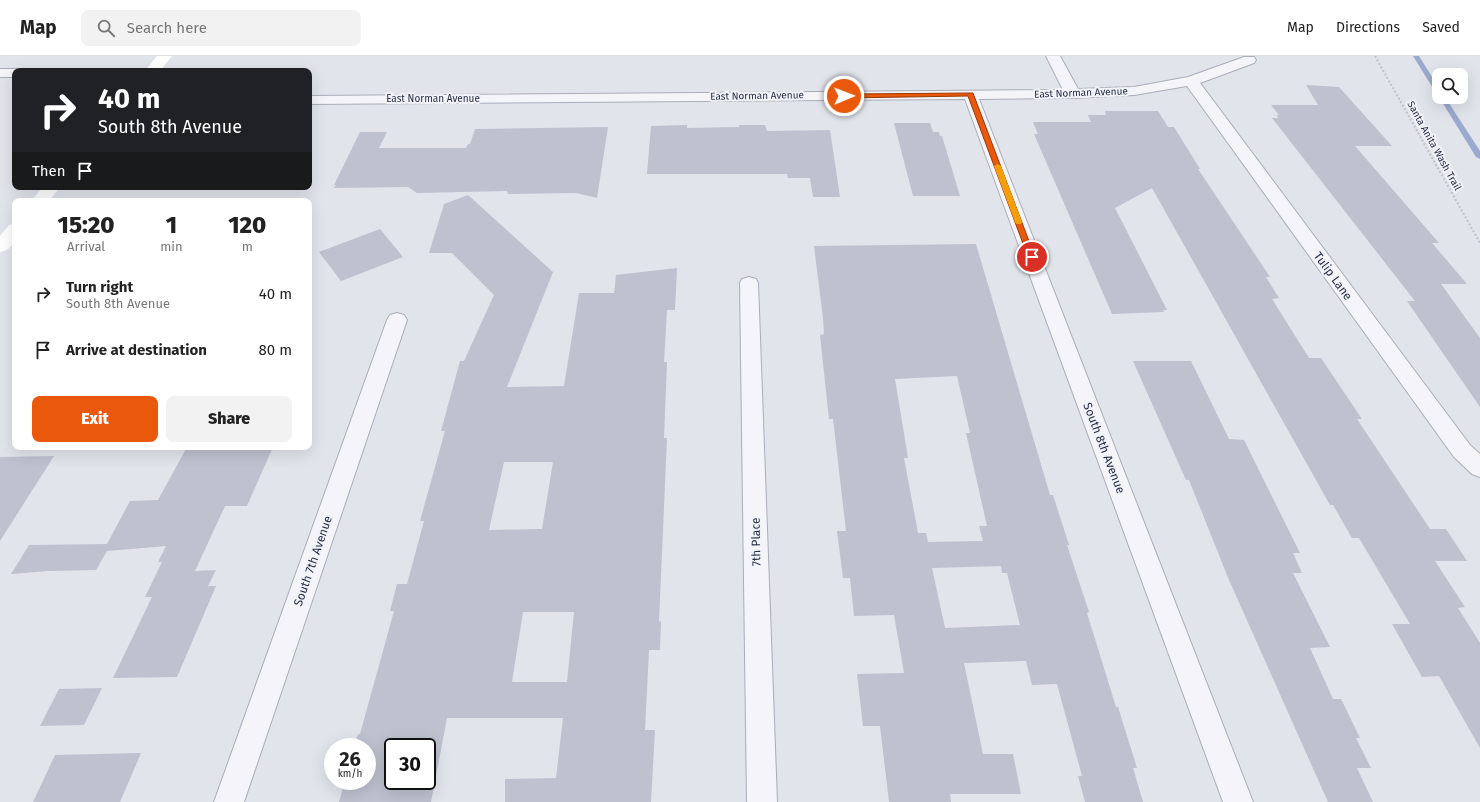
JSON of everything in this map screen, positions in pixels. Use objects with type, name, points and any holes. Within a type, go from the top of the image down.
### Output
[{"type":"street","points":[[155,68],[165,56]]},
{"type":"street","points":[[1053,56],[1073,94]]},
{"type":"street","name":"East Norman Avenue","points":[[312,100],[1073,94],[1134,91],[1191,81],[1249,60]]},
{"type":"street","points":[[0,73],[12,73]]},
{"type":"street","name":"Tulip Lane","points":[[1191,81],[1458,445],[1480,468]]},
{"type":"street","name":"South 8th Avenue","points":[[970,94],[1238,802]]},
{"type":"street","points":[[43,198],[49,190]]},
{"type":"street","points":[[0,247],[12,233]]},
{"type":"street","name":"7th Place","points":[[749,283],[762,802]]},
{"type":"street","name":"South 7th Avenue","points":[[229,802],[397,320]]},
{"type":"path","name":"Santa Anita Wash Trail","points":[[1374,56],[1480,244]]},
{"type":"building","points":[[1306,85],[1339,87],[1392,146],[1355,146],[1439,243],[1432,243],[1467,284],[1441,284],[1480,338],[1480,407],[1407,301],[1415,301],[1272,118],[1278,118],[1277,115],[1279,115],[1271,105],[1318,105]]},
{"type":"building","points":[[1105,111],[1158,111],[1168,127],[1174,127],[1200,169],[1198,169],[1270,277],[1266,277],[1279,298],[1272,299],[1309,358],[1321,358],[1362,419],[1357,419],[1430,529],[1446,529],[1467,561],[1435,561],[1465,607],[1458,608],[1480,643],[1480,748],[1439,676],[1422,677],[1392,624],[1410,624],[1359,538],[1352,538],[1333,505],[1330,505],[1152,188],[1115,208],[1167,310],[1163,310],[1164,312],[1112,314],[1034,134],[1038,134],[1033,122],[1091,122],[1088,115],[1106,115]]},
{"type":"building","points":[[894,123],[930,123],[933,132],[939,132],[940,136],[942,136],[960,196],[913,196]]},
{"type":"building","points":[[687,125],[687,128],[765,125],[767,131],[830,130],[840,197],[813,197],[810,178],[788,178],[787,174],[647,174],[651,126]]},
{"type":"building","points":[[608,127],[597,198],[576,193],[508,194],[507,191],[417,193],[408,187],[334,188],[336,185],[334,185],[360,132],[387,132],[379,148],[466,148],[468,144],[470,144],[475,129]]},
{"type":"building","points":[[468,195],[553,272],[507,387],[564,386],[579,293],[614,293],[616,275],[677,268],[675,310],[667,310],[664,362],[667,362],[664,438],[667,438],[659,622],[661,621],[660,650],[649,650],[645,730],[655,730],[651,802],[505,802],[505,779],[556,778],[563,718],[447,718],[436,776],[436,738],[384,738],[384,790],[433,790],[431,802],[339,802],[342,790],[376,790],[376,738],[357,738],[358,734],[360,734],[394,611],[390,611],[397,584],[407,584],[424,521],[420,521],[445,431],[441,431],[460,361],[464,361],[494,295],[452,253],[429,253],[444,204]],"holes":[[[504,462],[553,462],[542,529],[489,530]],[[523,612],[574,612],[567,682],[512,682]]]},
{"type":"building","points":[[380,229],[403,257],[341,281],[319,252]]},
{"type":"building","points":[[976,244],[1050,495],[1053,495],[1069,545],[1067,545],[1089,612],[1087,613],[1116,707],[1118,707],[1137,768],[1133,768],[1143,802],[1085,802],[1078,776],[1082,776],[1057,684],[1032,685],[1026,661],[964,663],[983,754],[1013,754],[1021,794],[950,794],[951,802],[889,802],[880,726],[863,726],[857,674],[904,673],[894,615],[854,616],[850,578],[843,578],[837,531],[846,531],[833,419],[829,419],[820,335],[824,334],[823,318],[814,246]],"holes":[[[957,376],[970,433],[966,433],[987,526],[979,526],[983,541],[928,542],[926,533],[918,533],[904,458],[908,458],[895,379]],[[1001,566],[1002,573],[1007,573],[1020,625],[945,628],[932,568]]]},
{"type":"building","points":[[1133,361],[1191,361],[1229,439],[1244,440],[1300,553],[1293,553],[1302,573],[1293,573],[1330,647],[1310,648],[1333,699],[1341,699],[1360,738],[1356,738],[1371,768],[1357,768],[1373,802],[1328,802],[1229,580],[1189,480],[1186,480]]},
{"type":"building","points":[[185,450],[272,450],[247,506],[225,506],[195,571],[216,570],[208,586],[216,586],[177,677],[113,678],[152,597],[145,597],[162,562],[158,562],[166,546],[107,551],[96,570],[48,571],[11,574],[29,545],[107,544],[130,501],[158,500]]},
{"type":"building","points":[[54,456],[0,541],[0,457]]},
{"type":"building","points":[[102,688],[84,725],[40,726],[59,689]]},
{"type":"building","points":[[141,753],[120,802],[33,802],[55,755]]},
{"type":"waterway","points":[[1416,56],[1432,82]]},
{"type":"waterway","points":[[1446,104],[1480,157]]},
{"type":"slow traffic","points":[[998,166],[1019,222]]},
{"type":"route","points":[[844,96],[970,94],[1032,257]]}]
